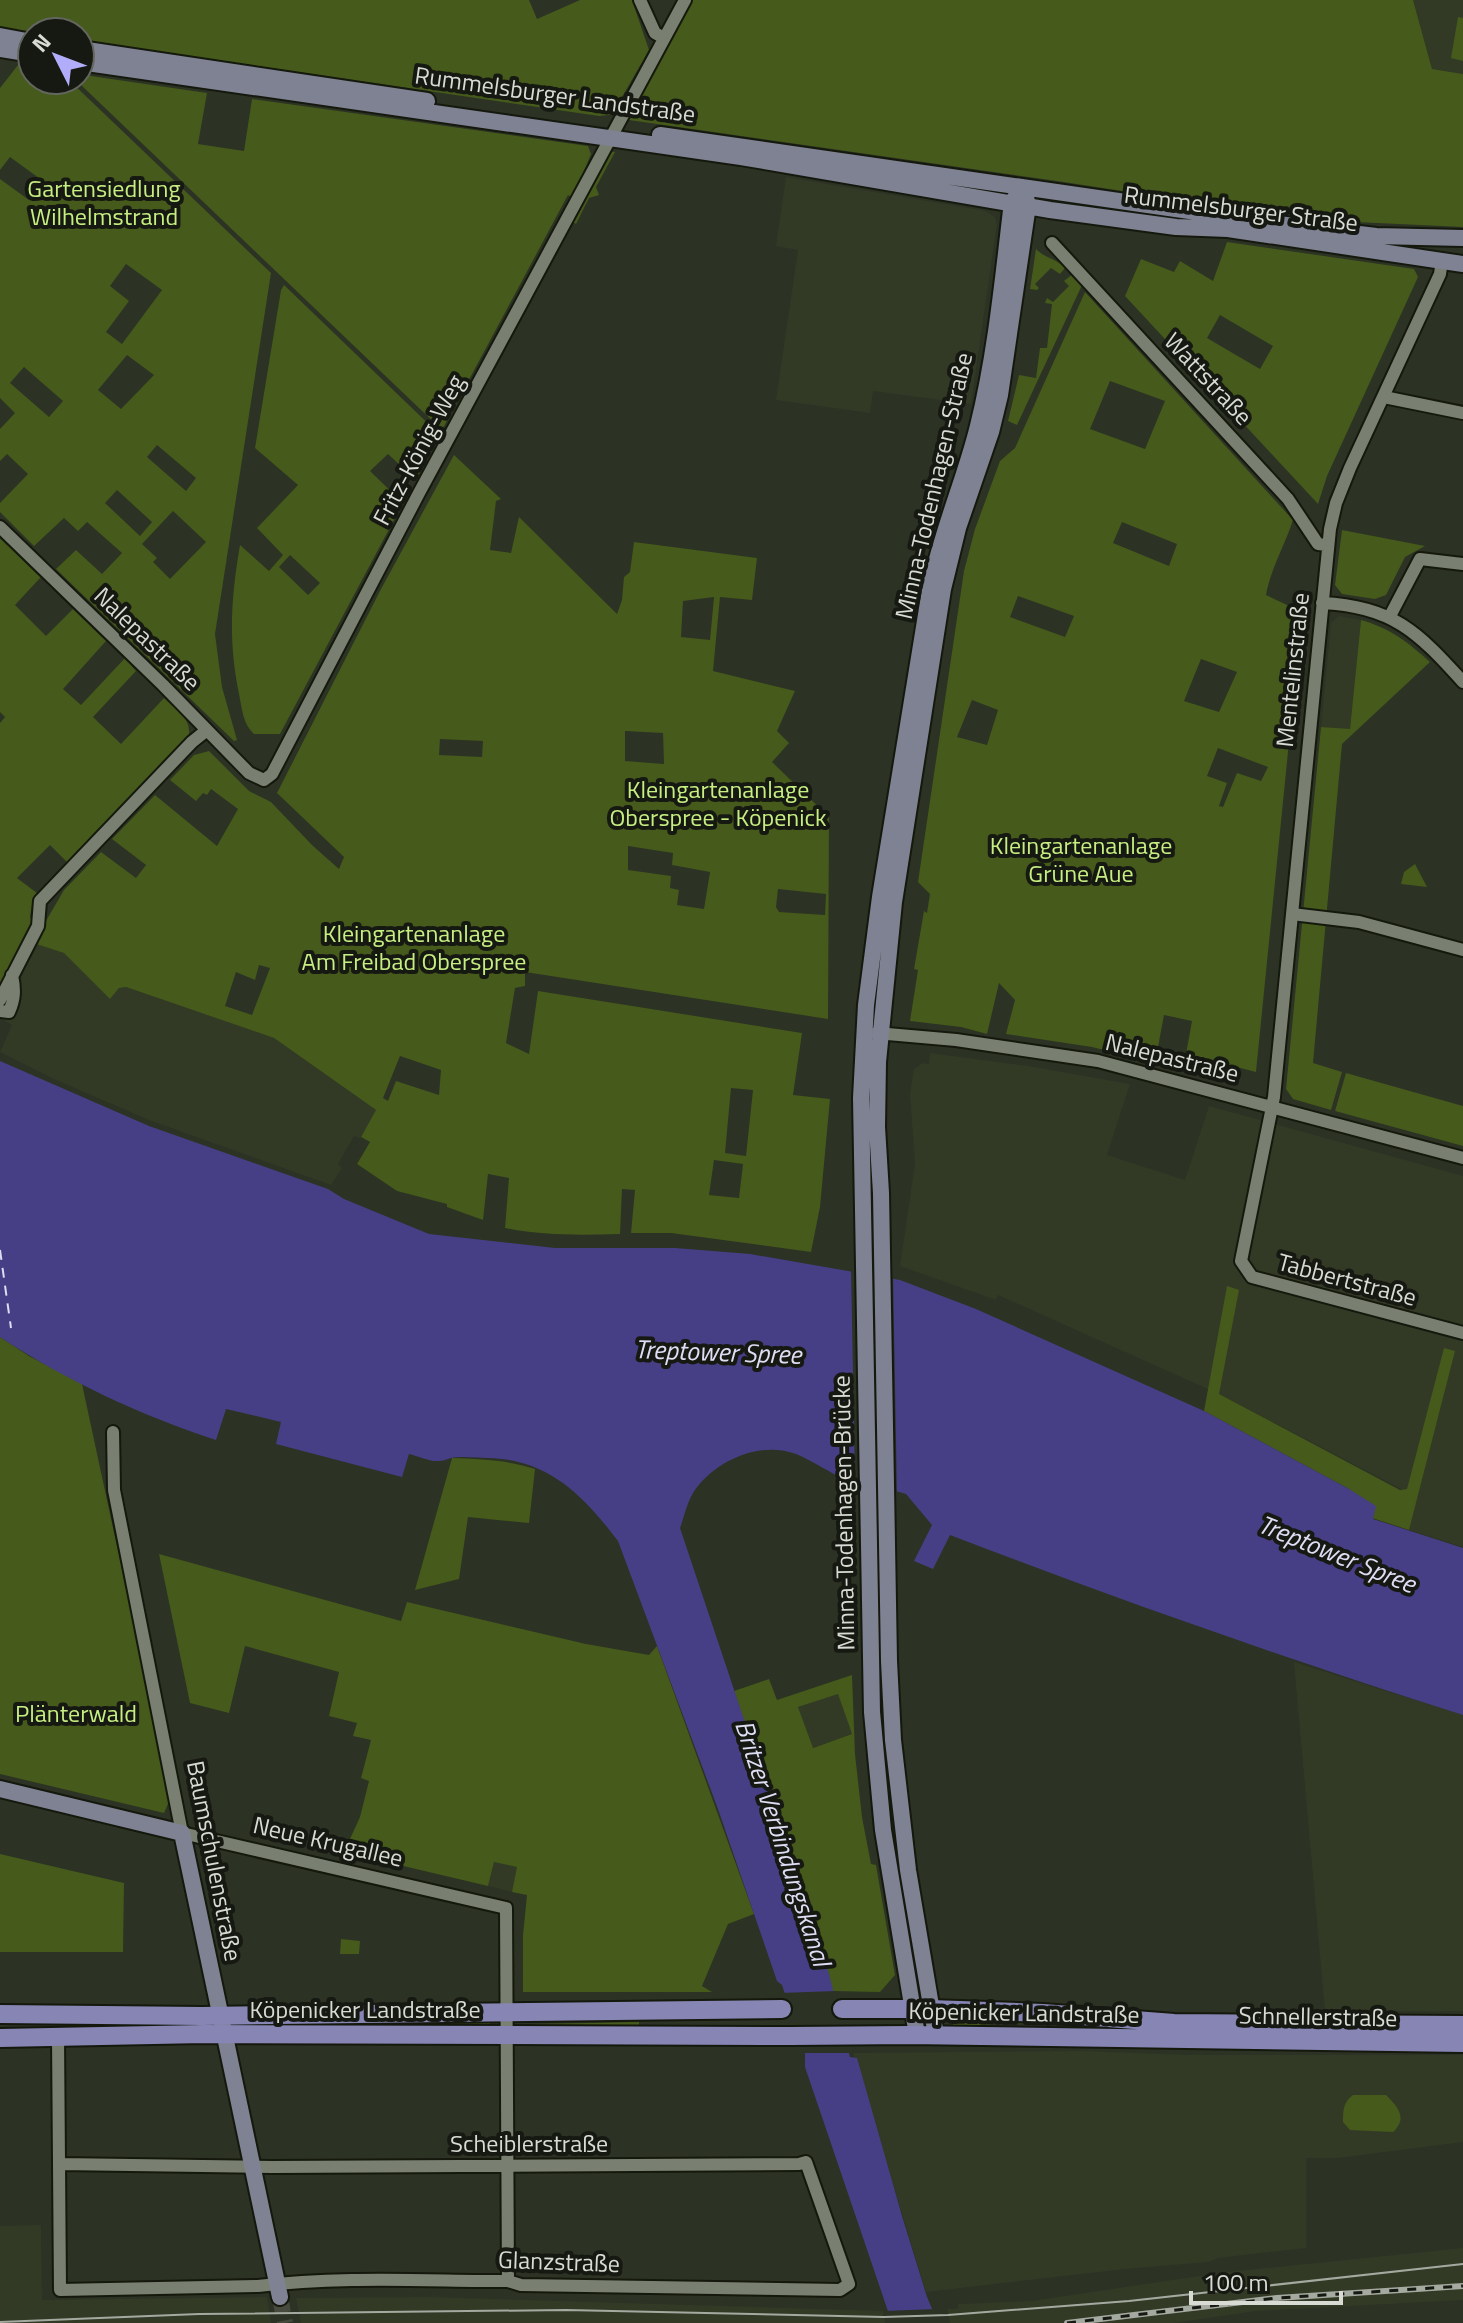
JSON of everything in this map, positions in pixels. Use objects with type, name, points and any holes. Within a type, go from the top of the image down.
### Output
[{"type":"main road","name":"Rummelsburger Landstraße","points":[[96,52],[612,134],[826,170],[865,180],[1020,204]]},
{"type":"main road","name":"Rummelsburger Landstraße","points":[[96,64],[1023,187]]},
{"type":"main road","name":"Minna-Todenhagen-Straße","points":[[862,1194],[861,1082],[894,902],[943,589],[958,528],[991,432],[1000,395],[1023,187]]},
{"type":"main road","name":"Rummelsburger Straße","points":[[1023,187],[1376,236],[1463,238]]},
{"type":"main road","name":"Rummelsburger Straße","points":[[1020,204],[1176,227],[1240,231],[1463,264]]},
{"type":"main road","name":"Minna-Todenhagen-Straße","points":[[872,1033],[881,1193]]},
{"type":"main road","name":"Minna-Todenhagen-Brücke","points":[[881,1193],[889,1661],[893,1740],[921,2009]]},
{"type":"main road","name":"Minna-Todenhagen-Brücke","points":[[862,1194],[870,1668],[874,1740],[883,1830],[921,2009]]},
{"type":"main road","name":"Neue Krugallee","points":[[0,1789],[182,1833]]},
{"type":"main road","name":"Baumschulenstraße","points":[[182,1833],[278,2290]]},
{"type":"main road","name":"Köpenicker Landstraße","points":[[0,2038],[508,2013],[782,2009]]},
{"type":"main road","name":"Köpenicker Landstraße","points":[[842,2009],[1043,2013],[1174,2031]]},
{"type":"main road","points":[[921,2009],[927,2035]]},
{"type":"main road","points":[[703,2010],[730,2035]]},
{"type":"main road","name":"Köpenicker Landstraße","points":[[0,2014],[507,2034],[849,2036],[1174,2031]]},
{"type":"main road","name":"Schnellerstraße","points":[[1174,2031],[1463,2025]]},
{"type":"main road","name":"Schnellerstraße","points":[[1174,2031],[1463,2043]]},
{"type":"street","points":[[640,0],[655,33],[664,38]]},
{"type":"street","name":"Fritz-König-Weg","points":[[264,780],[272,774],[685,0]]},
{"type":"street","name":"Wattstraße","points":[[1052,243],[1288,499],[1318,544],[1327,545]]},
{"type":"street","name":"Mentelinstraße","points":[[1272,1107],[1327,545],[1336,503],[1344,483],[1440,274],[1442,260]]},
{"type":"street","points":[[1384,397],[1463,413]]},
{"type":"street","name":"Nalepastraße","points":[[0,527],[249,773],[264,780]]},
{"type":"street","points":[[1390,616],[1420,559],[1463,564]]},
{"type":"street","points":[[1322,603],[1390,616],[1419,636],[1463,682]]},
{"type":"street","points":[[0,1000],[38,926],[40,901],[117,817],[207,730]]},
{"type":"street","points":[[1292,914],[1359,922],[1463,950]]},
{"type":"street","points":[[0,1011],[9,1012],[12,1005],[15,989],[12,975]]},
{"type":"street","name":"Nalepastraße","points":[[872,1033],[956,1040],[1098,1061],[1463,1158]]},
{"type":"street","name":"Tabbertstraße","points":[[1272,1107],[1241,1261],[1246,1271],[1252,1277],[1463,1333]]},
{"type":"street","name":"Baumschulenstraße","points":[[113,1432],[114,1490],[182,1833]]},
{"type":"street","name":"Neue Krugallee","points":[[182,1833],[506,1908],[508,2013]]},
{"type":"street","points":[[508,2013],[508,2281]]},
{"type":"street","points":[[58,2036],[59,2164]]},
{"type":"street","name":"Scheiblerstraße","points":[[59,2164],[509,2166],[806,2162],[849,2280],[849,2284],[840,2290]]},
{"type":"street","name":"Glanzstraße","points":[[59,2164],[60,2290],[258,2286],[278,2290],[333,2280],[508,2281],[521,2285],[840,2290]]},
{"type":"shaded area","points":[[1413,0],[1463,0],[1463,74],[1432,69]]},
{"type":"shaded area","points":[[786,177],[986,211],[995,217],[997,224],[971,404],[873,391],[870,413],[776,400],[798,250],[776,246]]},
{"type":"shaded area","points":[[1339,616],[1361,620],[1350,730],[1321,727],[1331,623]]},
{"type":"shaded area","points":[[33,943],[64,953],[110,999],[119,988],[126,987],[274,1038],[377,1111],[360,1138],[354,1136],[338,1164],[342,1168],[331,1185],[149,1120],[0,1052],[12,1025],[0,1018],[0,1014]]},
{"type":"shaded area","points":[[930,1053],[1130,1084],[1107,1155],[1185,1180],[1209,1106],[1463,1176],[1463,1547],[1409,1530],[1403,1490],[1219,1394],[998,1295],[996,1300],[900,1266],[915,1164],[910,1094],[914,1069],[923,1063],[929,1064]]},
{"type":"shaded area","points":[[1294,1662],[1463,1715],[1463,2011],[1325,2011]]},
{"type":"shaded area","points":[[838,1693],[852,1734],[812,1748],[798,1707]]},
{"type":"shaded area","points":[[494,1862],[518,1867],[512,1892],[488,1886]]},
{"type":"shaded area","points":[[1085,2051],[1187,2055],[1463,2055],[1463,2142],[1338,2158],[1306,2158],[1306,2248],[1218,2258],[1209,2262],[926,2292],[853,2053]]},
{"type":"shaded area","points":[[41,2225],[42,2300],[267,2297],[271,2323],[0,2323],[0,2226]]},
{"type":"shaded area","points":[[1463,2248],[1463,2300],[1256,2311],[1174,2323],[950,2323],[947,2309],[958,2309],[958,2304],[1032,2301],[1219,2273]]},
{"type":"shaded area","points":[[430,2297],[883,2311],[885,2323],[301,2323],[296,2298]]},
{"type":"green space","points":[[0,0],[529,0],[537,19],[580,0],[632,0],[649,50],[618,104],[609,115],[599,116],[96,42],[96,16],[16,16],[16,31],[0,29]]},
{"type":"green space","points":[[689,0],[1413,0],[1432,69],[1463,74],[1463,227],[1312,220],[629,120],[628,115]]},
{"type":"green space","points":[[1458,17],[1463,18],[1463,61],[1451,58]]},
{"type":"green space","name":"Gartensiedlung Wilhelmstrand","points":[[16,68],[16,96],[86,96],[271,273],[215,634],[222,687],[237,740],[234,741],[56,569],[76,550],[102,574],[122,553],[87,522],[78,531],[64,518],[34,546],[0,512],[0,503],[28,474],[7,454],[0,461],[0,429],[15,413],[0,398],[0,179],[29,200],[43,181],[10,157],[0,170],[0,88]],"holes":[[[126,264],[162,290],[122,344],[106,332],[129,301],[110,286]],[[127,355],[154,375],[121,409],[98,390]],[[24,367],[63,401],[49,417],[10,383]],[[157,445],[196,478],[186,491],[147,457]],[[117,490],[152,522],[140,536],[105,503]],[[173,511],[206,542],[170,579],[153,562],[157,558],[142,544]]]},
{"type":"green space","points":[[96,77],[207,93],[198,144],[244,151],[252,99],[588,146],[591,154],[573,198],[568,195],[442,430],[93,96],[96,96]]},
{"type":"green space","points":[[609,151],[615,152],[596,187],[599,195],[589,198],[576,224],[572,221]]},
{"type":"green space","points":[[1227,242],[1414,269],[1418,277],[1327,476],[1318,504],[1125,296],[1141,259],[1174,272],[1180,261],[1213,281]],"holes":[[[1220,315],[1273,346],[1260,369],[1207,338]]]},
{"type":"green space","points":[[1036,249],[1065,268],[1060,274],[1051,268],[1035,284],[1039,288],[1037,290],[1030,289]]},
{"type":"green space","points":[[1074,273],[1083,283],[1017,425],[1008,421],[1019,375],[1036,378],[1040,348],[1047,348],[1052,304],[1045,303],[1047,298],[1053,302],[1069,286],[1064,281]]},
{"type":"green space","points":[[284,285],[439,434],[416,480],[388,454],[370,471],[403,503],[280,734],[254,734],[247,726],[236,675],[232,638],[234,583],[240,545],[269,571],[283,555],[257,528],[298,485],[255,448]],"holes":[[[290,555],[320,583],[308,595],[279,567]]]},
{"type":"green space","name":"Kleingartenanlage Grüne Aue","points":[[1085,292],[1293,520],[1266,595],[1302,612],[1256,1072],[1186,1054],[1192,1021],[1164,1015],[1155,1063],[1092,1047],[1006,1034],[1015,1000],[999,983],[987,1034],[961,1027],[910,1021],[918,970],[914,969],[930,894],[918,882],[964,571],[975,529],[1000,461],[1015,448]],"holes":[[[1110,381],[1165,401],[1145,449],[1090,429]],[[1122,522],[1177,544],[1169,566],[1113,543]],[[1018,596],[1074,616],[1065,637],[1010,617]],[[1201,659],[1237,672],[1219,712],[1184,701]],[[972,700],[998,710],[987,745],[957,737]],[[1218,748],[1268,767],[1261,781],[1237,773],[1223,807],[1219,806],[1227,783],[1207,776]]]},
{"type":"green space","points":[[454,455],[501,499],[496,501],[490,550],[511,553],[519,517],[617,614],[624,577],[630,572],[634,542],[757,558],[752,600],[720,597],[713,671],[795,691],[777,731],[789,743],[772,762],[829,817],[828,1019],[525,972],[525,986],[515,988],[506,1043],[529,1054],[538,991],[802,1033],[793,1095],[830,1099],[820,1207],[811,1252],[671,1233],[631,1233],[635,1190],[622,1189],[620,1234],[591,1235],[548,1234],[505,1228],[509,1178],[488,1174],[483,1220],[447,1207],[447,1204],[397,1191],[357,1164],[370,1142],[361,1137],[376,1110],[274,1038],[126,987],[119,988],[110,999],[64,953],[33,943],[64,890],[101,852],[136,878],[146,865],[112,839],[155,795],[217,846],[238,809],[211,789],[196,801],[170,780],[194,755],[209,751],[249,791],[271,802],[339,869],[344,857],[277,793],[381,589]],"holes":[[[714,597],[710,640],[681,637],[683,601]],[[625,731],[663,733],[664,764],[625,761]],[[440,739],[483,741],[482,757],[439,755]],[[628,846],[673,853],[672,865],[710,872],[704,909],[677,905],[679,890],[670,888],[671,876],[628,870]],[[778,889],[826,894],[825,915],[779,912],[776,907]],[[259,965],[270,968],[252,1015],[225,1006],[236,972],[255,980]],[[400,1056],[441,1070],[439,1095],[396,1081],[388,1101],[383,1098]],[[731,1088],[753,1090],[746,1156],[725,1153]],[[714,1160],[743,1164],[739,1198],[709,1195]]]},
{"type":"green space","points":[[1342,530],[1425,546],[1405,557],[1386,595],[1375,599],[1342,594],[1335,585]]},
{"type":"green space","points":[[0,537],[41,577],[15,605],[46,636],[73,609],[106,641],[63,689],[81,705],[125,658],[136,671],[93,717],[121,744],[164,698],[185,718],[189,734],[67,862],[50,845],[17,878],[37,893],[30,917],[33,920],[0,993],[0,723],[5,717],[0,712]]},
{"type":"green space","points":[[1361,620],[1398,636],[1430,662],[1342,744],[1313,1063],[1342,1072],[1331,1110],[1293,1099],[1286,1089],[1321,727],[1350,729]]},
{"type":"green space","points":[[1415,864],[1427,887],[1401,884],[1404,872]]},
{"type":"green space","points":[[1346,1073],[1463,1106],[1463,1146],[1335,1111]]},
{"type":"green space","points":[[1227,1286],[1239,1290],[1219,1394],[1400,1490],[1407,1489],[1444,1348],[1455,1351],[1409,1530],[1372,1518],[1349,1489],[1204,1411]]},
{"type":"green space","name":"Plänterwald","points":[[0,1337],[82,1384],[171,1797],[164,1813],[0,1774]]},
{"type":"green space","points":[[452,1458],[504,1462],[535,1469],[529,1523],[468,1517],[459,1579],[415,1590]]},
{"type":"green space","points":[[159,1554],[401,1621],[407,1602],[586,1644],[649,1655],[657,1646],[754,1914],[728,1924],[702,1986],[712,1992],[523,1992],[527,1895],[512,1892],[517,1867],[494,1862],[488,1886],[344,1852],[360,1817],[369,1781],[361,1778],[371,1740],[353,1736],[357,1723],[329,1716],[339,1672],[245,1646],[229,1713],[190,1703]]},
{"type":"green space","points":[[852,1675],[855,1754],[862,1817],[871,1864],[876,1865],[895,1975],[880,1992],[832,1991],[734,1691],[769,1679],[777,1700]],"holes":[[[838,1694],[852,1734],[813,1748],[798,1707]]]},
{"type":"green space","points":[[898,1834],[922,1987],[917,1987],[893,1835]]},
{"type":"green space","points":[[0,1854],[124,1883],[123,1952],[0,1952]]},
{"type":"green space","points":[[341,1939],[360,1941],[359,1954],[340,1954]]},
{"type":"green space","points":[[953,2016],[1069,2024],[1003,2023],[953,2028]]},
{"type":"green space","points":[[406,2020],[490,2021],[490,2025],[248,2028],[246,2024],[378,2023]]},
{"type":"green space","points":[[639,2022],[639,2027],[535,2027],[535,2024]]},
{"type":"green space","points":[[1353,2095],[1386,2095],[1401,2117],[1393,2132],[1350,2130],[1343,2122],[1343,2114],[1345,2104]]},
{"type":"water","points":[[0,1061],[149,1126],[328,1189],[344,1199],[429,1234],[555,1248],[675,1248],[750,1254],[900,1280],[976,1309],[1204,1411],[1376,1506],[1373,1519],[1463,1548],[1463,1715],[1205,1629],[950,1535],[933,1569],[914,1561],[932,1525],[906,1494],[848,1477],[845,1480],[796,1454],[782,1450],[752,1452],[725,1463],[702,1482],[691,1497],[680,1528],[829,1974],[850,2057],[857,2058],[902,2216],[938,2323],[892,2323],[805,2067],[805,2054],[782,1985],[777,1981],[718,1809],[618,1541],[578,1495],[547,1473],[529,1465],[488,1458],[460,1457],[435,1461],[409,1454],[402,1477],[276,1444],[281,1422],[226,1409],[216,1440],[105,1396],[0,1337]]},
{"type":"pier","points":[[851,1268],[869,1271],[873,1489],[855,1483]]},
{"type":"pier","points":[[877,1272],[893,1275],[897,1496],[881,1491]]},
{"type":"pier","points":[[836,1991],[853,2053],[800,2053],[780,1993]]},
{"type":"pier","points":[[937,2309],[942,2323],[888,2323],[884,2311]]},
{"type":"ferry route","points":[[0,1250],[11,1328]]},
{"type":"tunnel","points":[[280,2297],[285,2323]]},
{"type":"tram line","points":[[0,2322],[199,2314],[566,2310],[884,2317],[948,2315],[1129,2301],[1463,2264]]},
{"type":"railway","points":[[1067,2323],[1277,2298],[1463,2286]]},
{"type":"park label","name":"Kleingartenanlage Oberspree - Köpenick","points":[[718,804]]},
{"type":"park label","name":"Kleingartenanlage Am Freibad Oberspree","points":[[414,948]]},
{"type":"water label","name":"Treptower Spree","points":[[718,1352]]},
{"type":"water label","name":"Treptower Spree","points":[[1337,1554]]},
{"type":"water label","name":"Britzer Verbindungskanal","points":[[783,1843]]}]
